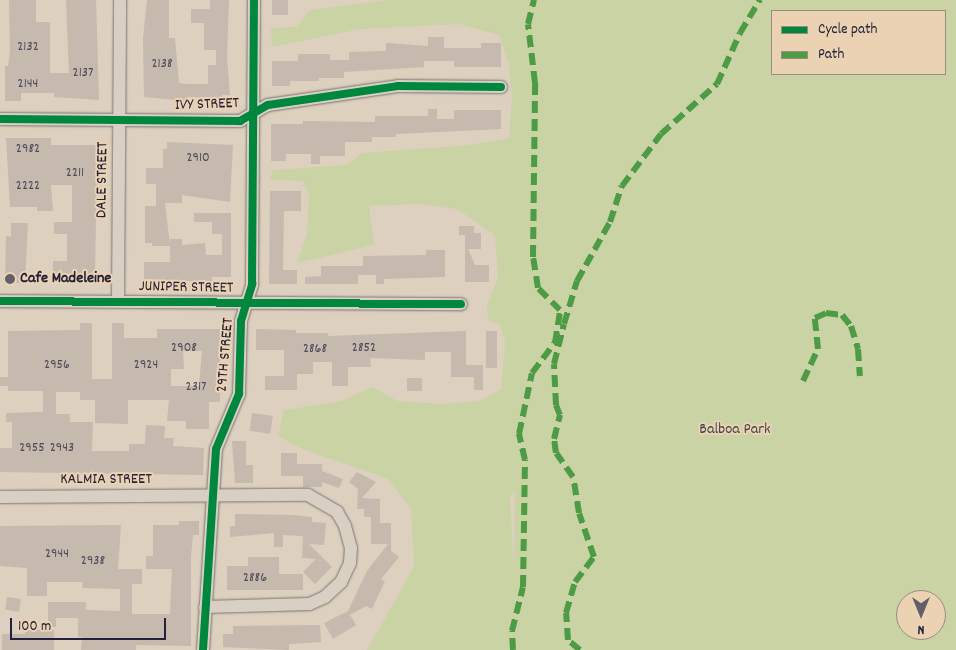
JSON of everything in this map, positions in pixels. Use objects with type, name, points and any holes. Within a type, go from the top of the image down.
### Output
[{"type":"street","name":"DALE STREET","points":[[118,301],[120,0]]},
{"type":"street","name":"29TH STREET","points":[[202,650],[216,450],[239,394],[241,321],[252,284],[254,0]]},
{"type":"street","name":"IVY STREET","points":[[0,119],[240,121],[268,106],[398,86],[501,87]]},
{"type":"street","name":"JUNIPER STREET","points":[[0,300],[461,304]]},
{"type":"street","name":"KALMIA STREET","points":[[0,497],[308,495],[325,503],[336,512],[346,526],[351,548],[350,563],[341,582],[325,597],[309,604],[205,607]]},
{"type":"green space","name":"Balboa Park","points":[[389,0],[956,0],[956,650],[367,650],[414,567],[411,509],[388,479],[300,448],[278,436],[284,410],[342,401],[372,387],[397,401],[443,404],[480,401],[501,389],[505,342],[500,325],[488,320],[487,307],[498,277],[495,235],[457,209],[418,204],[369,206],[374,245],[297,263],[307,234],[309,196],[303,181],[269,180],[273,170],[346,165],[362,153],[471,145],[509,138],[512,97],[509,66],[500,35],[459,24],[360,29],[272,47],[271,28],[297,27],[310,10]],"holes":[[[515,491],[514,572],[510,497]]]},
{"type":"building","points":[[9,0],[36,0],[36,22],[50,22],[50,73],[69,73],[66,0],[96,0],[99,100],[54,97],[54,93],[21,93],[21,101],[5,101],[5,66],[8,66],[10,52]]},
{"type":"building","points":[[147,0],[169,0],[169,38],[175,38],[179,83],[208,84],[208,65],[216,65],[216,50],[204,50],[204,23],[191,23],[191,9],[210,9],[210,0],[229,0],[227,58],[230,95],[222,95],[222,101],[207,101],[207,97],[187,97],[187,101],[144,97],[143,38]]},
{"type":"building","points":[[272,0],[288,0],[288,15],[272,15]]},
{"type":"building","points":[[428,37],[444,37],[444,48],[481,48],[481,43],[501,43],[501,67],[454,67],[454,61],[424,61],[424,67],[344,72],[344,78],[319,78],[319,81],[290,81],[290,86],[272,86],[272,61],[298,61],[298,54],[330,54],[330,60],[349,60],[349,52],[386,51],[386,43],[428,46]]},
{"type":"building","points":[[428,109],[437,109],[437,119],[454,119],[454,110],[501,110],[501,129],[396,134],[396,137],[372,137],[372,142],[345,142],[345,156],[320,156],[320,164],[311,164],[311,154],[286,154],[286,161],[271,161],[271,124],[303,124],[303,121],[375,122],[375,116],[428,116]]},
{"type":"building","points":[[6,138],[51,138],[51,145],[97,145],[95,280],[53,277],[53,261],[67,261],[67,234],[54,234],[54,222],[72,222],[72,185],[51,185],[53,211],[37,211],[37,207],[10,207]]},
{"type":"building","points":[[167,142],[233,145],[230,202],[182,195],[182,203],[165,203],[170,246],[152,246],[152,243],[145,243],[145,206],[156,206],[156,184],[146,184],[146,168],[163,168],[163,149],[167,149]]},
{"type":"building","points":[[270,191],[301,191],[301,211],[284,211],[283,270],[297,270],[297,284],[269,284]]},
{"type":"building","points":[[194,213],[231,213],[231,277],[212,277],[212,282],[144,279],[144,262],[170,262],[170,239],[182,239],[182,245],[205,243],[206,255],[222,255],[222,234],[212,234],[212,222],[194,222]]},
{"type":"building","points":[[11,223],[28,223],[25,283],[5,283],[6,236],[11,237]]},
{"type":"building","points":[[459,226],[474,226],[474,233],[481,233],[481,249],[468,249],[475,265],[489,265],[489,282],[465,282],[465,235],[459,235]]},
{"type":"building","points":[[426,250],[445,250],[445,277],[384,279],[384,284],[376,284],[376,275],[358,275],[358,284],[305,284],[305,277],[321,276],[321,266],[363,266],[363,256],[426,255]]},
{"type":"building","points":[[80,323],[92,323],[92,379],[112,379],[112,323],[124,323],[124,338],[157,338],[157,329],[220,329],[220,402],[209,402],[209,429],[186,429],[186,421],[167,421],[169,400],[128,400],[128,424],[95,423],[95,400],[80,400],[80,392],[56,392],[56,414],[70,414],[70,422],[93,422],[92,451],[129,451],[129,444],[145,444],[146,425],[165,426],[164,438],[174,438],[173,446],[204,448],[203,475],[0,472],[0,448],[12,448],[12,422],[6,422],[6,413],[43,412],[43,391],[8,391],[8,386],[0,386],[0,377],[8,377],[8,331],[80,330]],"holes":[[[183,351],[202,351],[199,386],[171,386],[171,369],[184,369]]]},
{"type":"building","points":[[256,329],[296,330],[296,333],[328,333],[328,336],[466,331],[466,365],[483,365],[483,390],[474,390],[474,377],[451,377],[451,352],[425,352],[425,360],[370,358],[371,367],[348,367],[348,386],[332,386],[332,362],[313,362],[313,374],[297,374],[297,390],[265,390],[265,376],[284,376],[284,350],[256,350]]},
{"type":"building","points":[[486,331],[497,331],[497,368],[486,368]]},
{"type":"building","points":[[407,378],[422,378],[422,391],[407,391]]},
{"type":"building","points":[[252,413],[273,416],[270,434],[249,431]]},
{"type":"building","points":[[232,441],[246,441],[246,465],[253,465],[253,483],[235,483]]},
{"type":"building","points":[[281,453],[297,453],[297,464],[322,464],[322,471],[343,479],[339,488],[322,482],[322,487],[303,487],[303,476],[281,476]]},
{"type":"building","points":[[357,472],[376,482],[362,498],[380,499],[380,523],[391,523],[391,551],[399,557],[381,579],[385,581],[372,609],[366,606],[350,615],[356,625],[333,639],[324,623],[348,611],[367,571],[388,544],[371,544],[371,517],[364,517],[364,509],[357,509],[358,489],[349,482]]},
{"type":"building","points":[[235,514],[294,515],[312,517],[312,522],[326,523],[324,545],[309,544],[332,567],[315,584],[303,572],[316,559],[302,558],[303,536],[283,535],[283,547],[274,547],[274,533],[230,537],[230,526],[235,526]]},
{"type":"building","points":[[179,521],[199,521],[199,535],[193,535],[191,557],[191,646],[136,645],[136,650],[81,650],[82,637],[78,637],[78,618],[56,618],[56,627],[48,627],[48,602],[86,602],[86,610],[120,611],[120,589],[82,588],[83,582],[47,582],[47,596],[27,596],[27,568],[0,566],[0,526],[121,525],[118,569],[142,569],[142,584],[132,584],[132,614],[170,614],[172,569],[146,569],[146,556],[153,556],[153,525],[179,525]]},
{"type":"building","points":[[248,557],[279,557],[279,574],[303,574],[303,590],[227,590],[227,566],[248,566]]},
{"type":"building","points":[[7,597],[21,599],[19,612],[5,610]]},
{"type":"building","points":[[320,625],[321,642],[289,644],[289,650],[223,647],[223,634],[233,634],[233,626]]},
{"type":"building","points":[[25,630],[54,630],[54,650],[2,650],[2,634],[25,634]]},
{"type":"marked path","points":[[513,650],[512,631],[523,587],[525,460],[519,434],[532,373],[555,343],[560,310],[538,288],[533,257],[535,83],[528,24],[534,0]]},
{"type":"marked path","points":[[580,650],[568,640],[566,613],[575,582],[594,557],[579,513],[573,477],[556,453],[554,439],[560,415],[556,405],[554,364],[564,324],[577,281],[610,222],[622,186],[661,134],[717,84],[740,33],[760,0]]},
{"type":"marked path","points":[[803,381],[818,349],[815,318],[826,313],[842,315],[851,326],[858,349],[860,376]]},
{"type":"cycle path","points":[[203,650],[216,449],[239,394],[241,321],[252,284],[254,0]]},
{"type":"cycle path","points":[[0,119],[240,121],[268,105],[398,86],[501,87]]},
{"type":"cycle path","points":[[0,301],[461,304]]},
{"type":"place","name":"Cafe Madeleine","points":[[10,279]]}]
